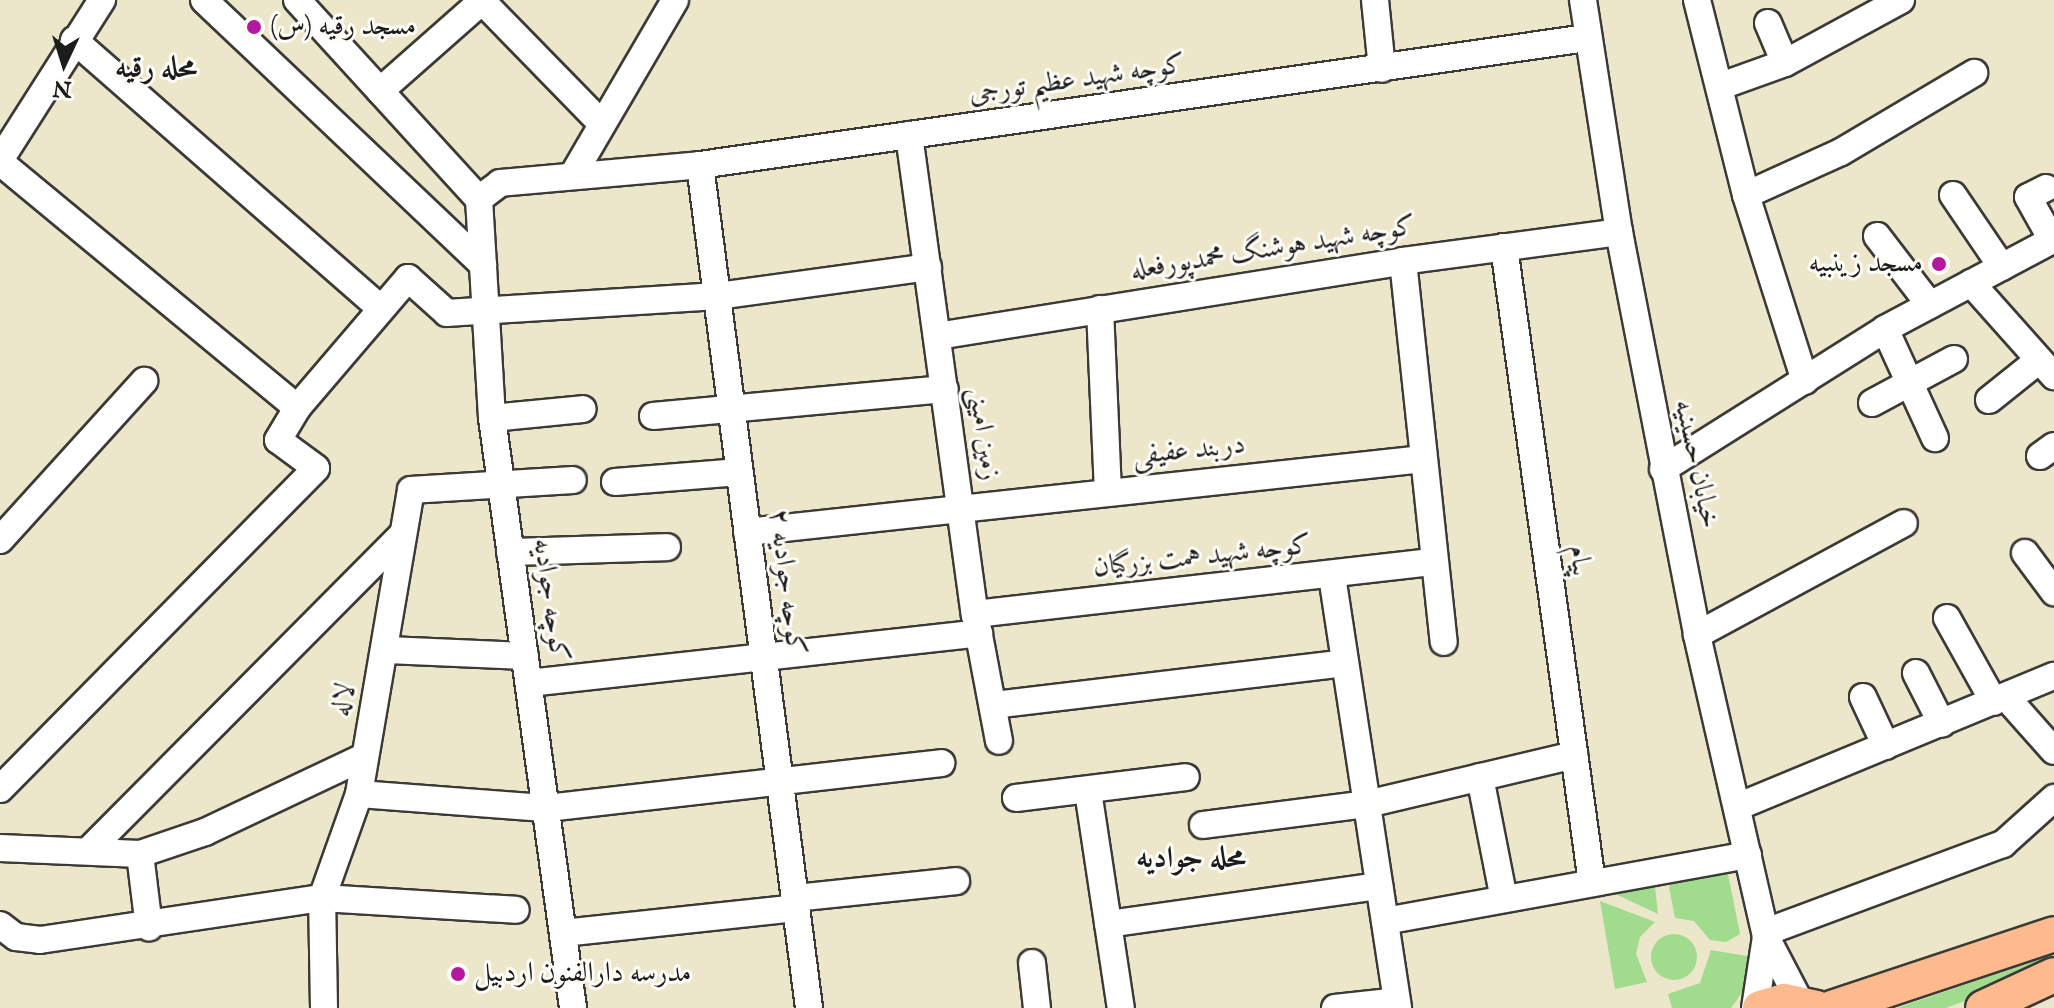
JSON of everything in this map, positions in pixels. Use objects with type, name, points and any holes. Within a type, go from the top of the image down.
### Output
[{"type":"main road","points":[[1757,1008],[1867,1002],[2049,934]]},
{"type":"main road","points":[[1983,1008],[2054,975]]},
{"type":"street","points":[[102,0],[0,161],[297,408]]},
{"type":"street","points":[[204,0],[483,265]]},
{"type":"street","points":[[297,0],[479,199]]},
{"type":"street","points":[[380,91],[482,0],[601,123]]},
{"type":"street","points":[[574,173],[675,0]]},
{"type":"street","points":[[1375,0],[1382,69]]},
{"type":"street","name":"خیابان حسینیه","points":[[1583,0],[1619,232],[1663,469],[1697,635],[1766,934]]},
{"type":"street","points":[[1697,0],[1746,195],[1805,381]]},
{"type":"street","points":[[1721,86],[1785,63],[1901,0]]},
{"type":"street","points":[[1768,23],[1785,63]]},
{"type":"street","name":"کوچه شهید عظیم تورجی","points":[[479,199],[500,183],[574,173],[700,165],[1587,38]]},
{"type":"street","points":[[74,40],[379,307]]},
{"type":"street","points":[[1746,195],[1841,152],[1974,73]]},
{"type":"street","name":"زمین امینی","points":[[909,135],[977,623],[999,741]]},
{"type":"street","name":"کوچه جوادیه ۲","points":[[700,165],[809,1008]]},
{"type":"street","points":[[1663,469],[1885,329],[2053,240],[2028,197],[2046,188]]},
{"type":"street","points":[[1953,195],[2002,267]]},
{"type":"street","name":"کوچه جوادیه","points":[[479,199],[492,418],[573,1008]]},
{"type":"street","name":"کوچه شهید هوشنگ محمدپورفعله","points":[[937,336],[1403,261],[1619,232]]},
{"type":"street","points":[[1877,236],[1930,305]]},
{"type":"street","name":"پیام","points":[[1504,247],[1592,883]]},
{"type":"street","points":[[1403,261],[1444,642]]},
{"type":"street","points":[[0,789],[316,468],[278,440],[297,408],[379,307],[408,278],[447,313],[717,296],[928,267]]},
{"type":"street","points":[[1971,283],[2047,368],[1989,400]]},
{"type":"street","points":[[1100,309],[1108,491]]},
{"type":"street","points":[[1885,329],[1935,438]]},
{"type":"street","points":[[1872,403],[1954,359]]},
{"type":"street","points":[[0,540],[144,381]]},
{"type":"street","points":[[653,416],[945,389]]},
{"type":"street","points":[[492,418],[583,409]]},
{"type":"street","name":"دربند عفیفی","points":[[747,532],[960,505],[1423,459]]},
{"type":"street","points":[[615,482],[740,472]]},
{"type":"street","points":[[501,486],[573,480]]},
{"type":"street","name":"لاله","points":[[324,1008],[322,898],[359,794],[387,650],[411,490],[501,486]]},
{"type":"street","points":[[1697,635],[1904,523]]},
{"type":"street","points":[[90,849],[402,535]]},
{"type":"street","points":[[510,552],[667,547]]},
{"type":"street","points":[[2025,553],[2054,592]]},
{"type":"street","name":"کوچه شهید همت بزرگیان","points":[[529,683],[763,657],[977,623],[1434,562]]},
{"type":"street","points":[[1332,576],[1398,1004],[1335,1008]]},
{"type":"street","points":[[1947,618],[2000,700],[2054,751]]},
{"type":"street","points":[[387,650],[525,656]]},
{"type":"street","points":[[993,705],[1345,663]]},
{"type":"street","points":[[1916,673],[1942,724]]},
{"type":"street","points":[[1737,807],[2054,676]]},
{"type":"street","points":[[1863,697],[1886,746]]},
{"type":"street","points":[[1203,825],[1367,804],[1574,755]]},
{"type":"street","points":[[0,848],[90,849],[140,854],[205,832],[364,757]]},
{"type":"street","points":[[359,794],[547,808],[779,779],[941,763]]},
{"type":"street","points":[[1016,798],[1186,777]]},
{"type":"street","points":[[1480,777],[1504,899]]},
{"type":"street","points":[[1088,791],[1121,1008]]},
{"type":"street","points":[[1766,934],[2003,844],[2054,798]]},
{"type":"street","points":[[140,854],[149,927]]},
{"type":"street","points":[[1385,921],[1748,855]]},
{"type":"street","points":[[563,933],[956,881]]},
{"type":"street","points":[[1108,924],[1379,886]]},
{"type":"street","points":[[0,925],[16,937],[40,940],[149,927],[322,898],[516,910]]},
{"type":"street","points":[[1766,934],[1816,1006]]},
{"type":"street","points":[[1757,1008],[1766,934]]},
{"type":"street","points":[[1032,963],[1037,1008]]},
{"type":"green space","points":[[1728,874],[1740,934],[1726,942],[1710,940],[1694,921],[1675,918],[1669,887],[1673,880]]},
{"type":"green space","points":[[1655,887],[1658,914],[1609,891]]},
{"type":"green space","points":[[1600,901],[1655,922],[1640,937],[1636,954],[1647,982],[1615,989]]},
{"type":"green space","points":[[1674,934],[1690,941],[1697,957],[1690,973],[1674,980],[1658,973],[1651,957],[1658,941]]},
{"type":"green space","points":[[1711,950],[1747,956],[1751,980],[1731,1008],[1672,1008],[1668,994],[1700,983]]},
{"type":"green space","points":[[2054,954],[2054,961],[2003,987],[1946,1008],[1897,1008]]},
{"type":"place","name":"مسجد رقیه (س)","points":[[254,27]]},
{"type":"place","name":"مسجد زینبیه","points":[[1939,264]]},
{"type":"place","name":"مدرسه دارالفنون اردبیل","points":[[458,974]]},
{"type":"district","name":"محله رقیه","points":[[156,69]]},
{"type":"district","name":"محله جوادیه","points":[[1191,859]]}]
